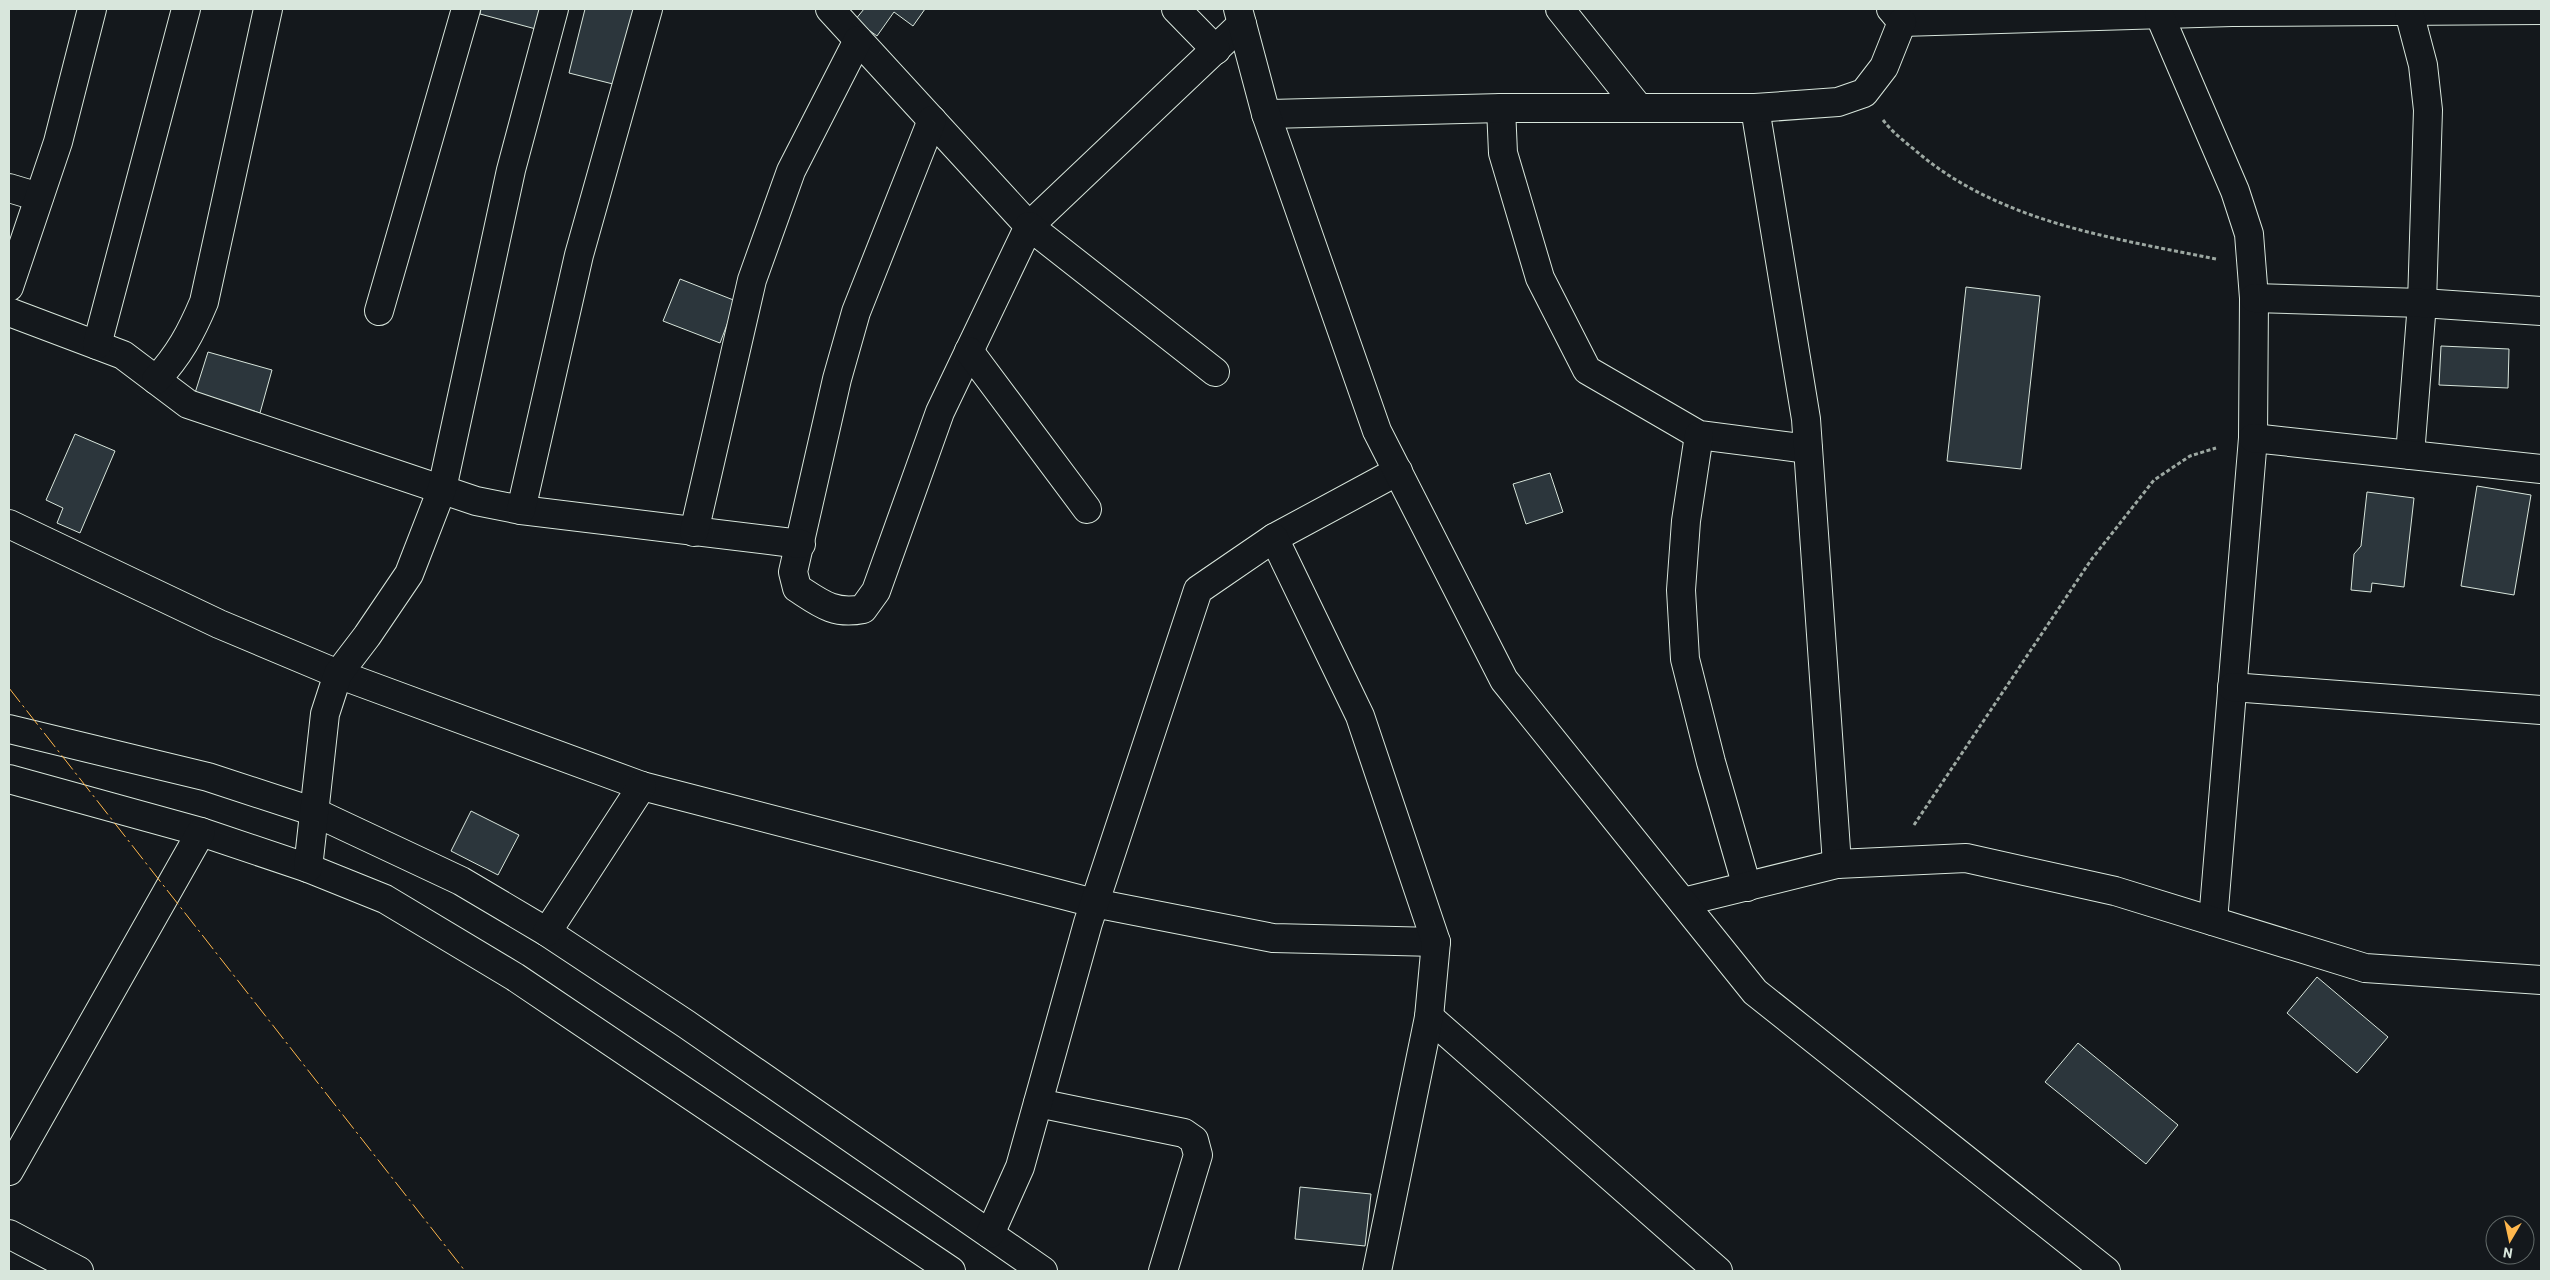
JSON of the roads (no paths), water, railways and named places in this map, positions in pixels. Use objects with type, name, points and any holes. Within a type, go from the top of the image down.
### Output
[{"type":"street","points":[[9,287],[58,142],[92,9]]},
{"type":"street","points":[[98,345],[186,9]]},
{"type":"street","points":[[156,380],[177,357],[191,333],[204,302],[268,9]]},
{"type":"street","points":[[379,310],[466,9]]},
{"type":"street","points":[[308,868],[312,811],[325,714],[338,674],[367,636],[409,574],[442,489],[512,170],[554,9]]},
{"type":"street","points":[[522,510],[579,255],[648,9]]},
{"type":"street","points":[[830,9],[1028,226],[1215,372]]},
{"type":"street","points":[[1176,9],[1216,50]]},
{"type":"street","points":[[1560,9],[1639,108]]},
{"type":"street","points":[[1266,114],[1501,108],[1756,108],[1838,102],[1864,93],[1884,67],[1896,15],[2541,10]]},
{"type":"street","points":[[2409,12],[2423,64],[2428,110],[2422,303],[2410,455]]},
{"type":"street","points":[[2159,14],[2235,191],[2249,234],[2254,298],[2254,438],[2212,921]]},
{"type":"street","points":[[932,120],[856,312],[837,378],[801,544],[793,572],[797,588],[826,607],[848,612],[863,609],[876,591],[940,412],[1028,226],[1216,50],[1240,16]]},
{"type":"street","points":[[1240,16],[1266,114],[1377,431],[1504,680],[1755,992],[2106,1271]]},
{"type":"street","points":[[694,532],[752,280],[791,171],[858,40]]},
{"type":"street","points":[[1501,108],[1503,153],[1540,278],[1587,370],[1699,435],[1808,449]]},
{"type":"street","points":[[1756,108],[1805,410],[1837,864]]},
{"type":"street","points":[[9,188],[39,197]]},
{"type":"street","points":[[2254,298],[2422,303],[2541,311]]},
{"type":"street","points":[[9,312],[123,355],[188,404],[476,501],[522,510],[801,544]]},
{"type":"street","points":[[969,351],[1087,509]]},
{"type":"street","points":[[1699,435],[1686,521],[1681,590],[1685,659],[1711,762],[1747,886]]},
{"type":"street","points":[[2254,438],[2541,469]]},
{"type":"street","points":[[990,1234],[1020,1166],[1094,903],[1198,590],[1274,538],[1398,471]]},
{"type":"street","points":[[9,524],[219,624],[338,674],[642,786],[1094,903],[1273,938],[1436,942]]},
{"type":"street","points":[[1274,538],[1360,716],[1436,942],[1429,1017],[1377,1271]]},
{"type":"street","points":[[2232,687],[2541,710]]},
{"type":"street","points":[[9,729],[208,777],[312,811],[462,881],[547,932],[686,1024],[1043,1271]]},
{"type":"street","points":[[9,779],[201,832],[308,868],[385,899],[515,977],[951,1271]]},
{"type":"street","points":[[547,932],[642,786]]},
{"type":"street","points":[[9,1171],[201,832]]},
{"type":"street","points":[[1683,902],[1837,864],[1966,858],[2115,891],[2365,968],[2541,980]]},
{"type":"street","points":[[1429,1017],[1718,1271]]},
{"type":"street","points":[[1038,1103],[1184,1133],[1194,1140],[1198,1155],[1163,1271]]},
{"type":"street","points":[[9,1234],[79,1271]]}]
